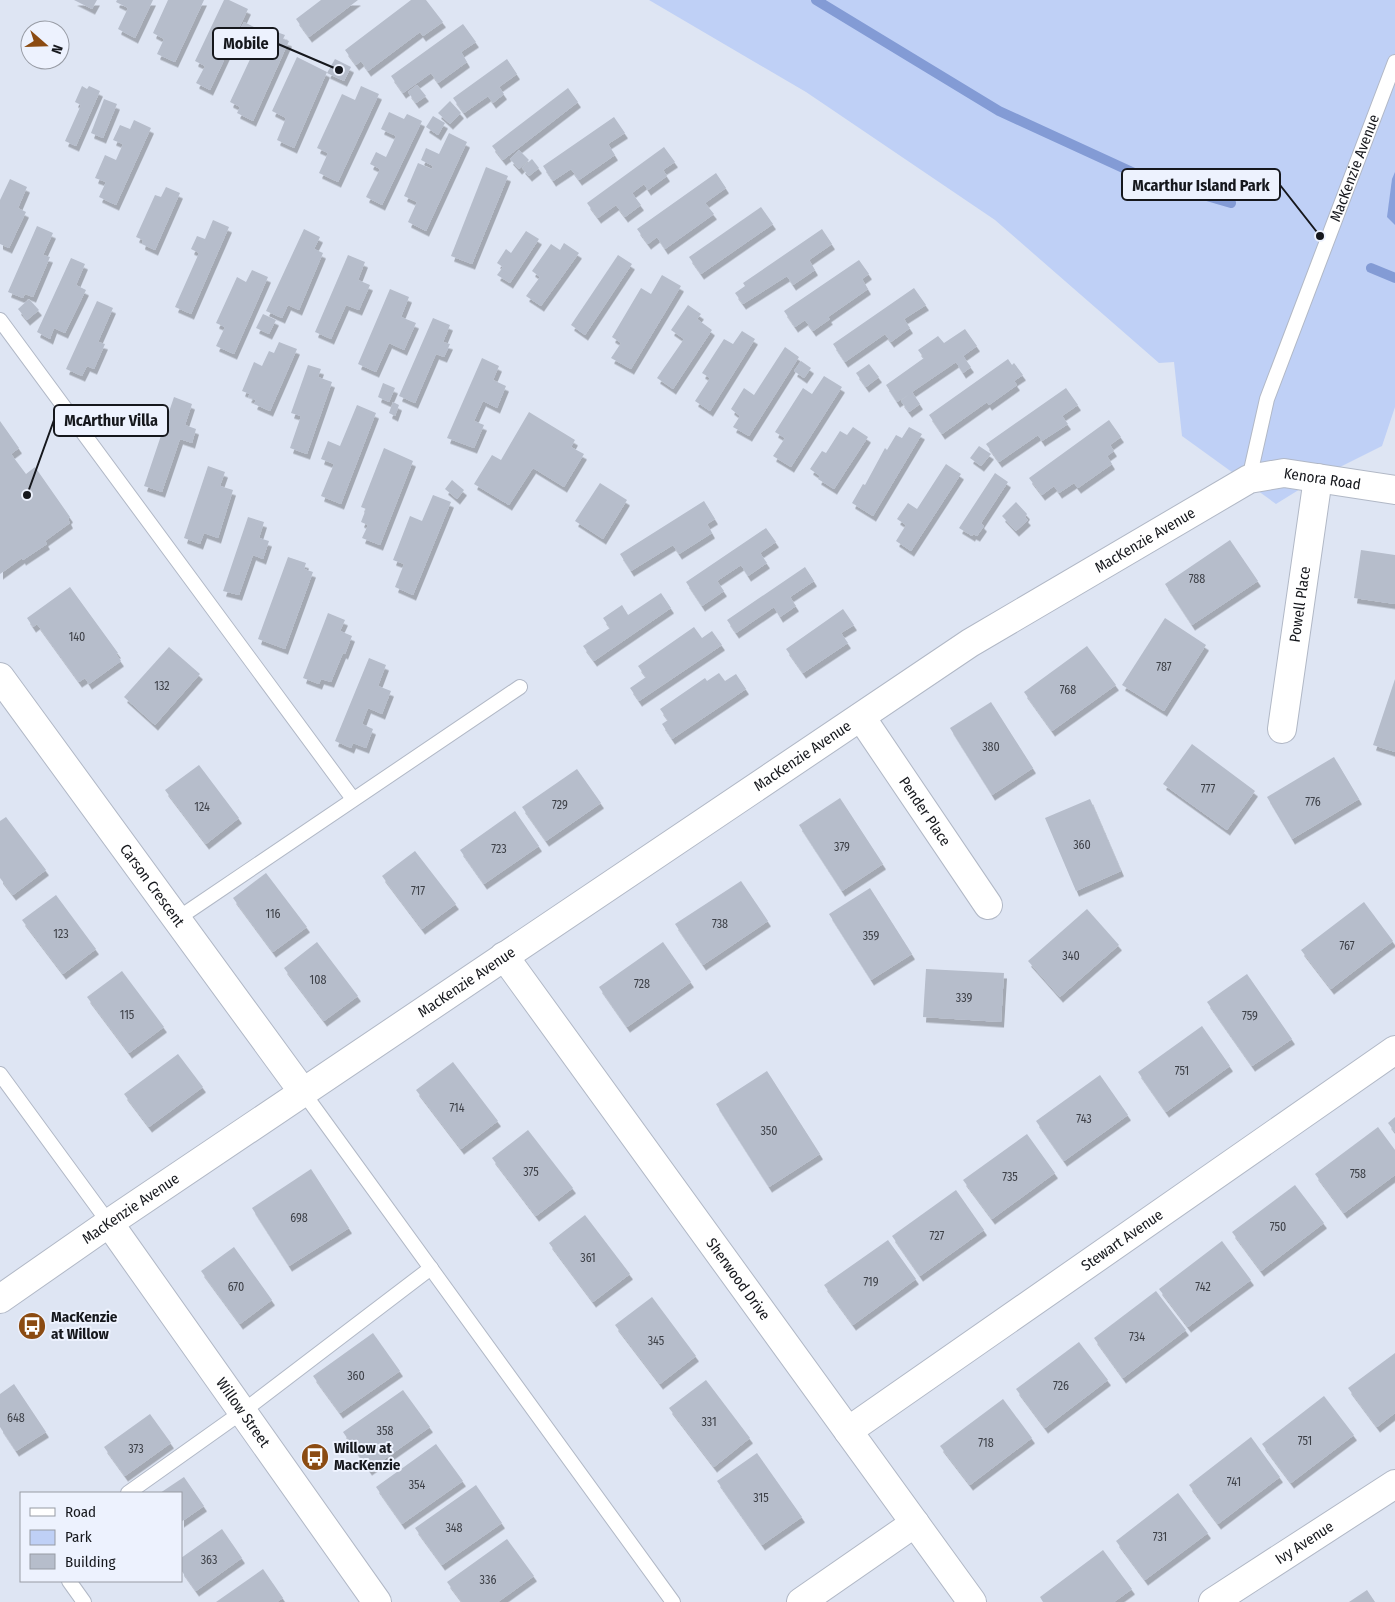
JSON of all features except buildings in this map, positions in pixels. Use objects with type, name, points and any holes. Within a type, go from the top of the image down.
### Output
[{"type":"street","name":"Kenora Road","points":[[1248,480],[1284,473],[1395,490]]},
{"type":"street","name":"Powell Place","points":[[1282,729],[1318,478]]},
{"type":"street","name":"MacKenzie Avenue","points":[[0,1299],[109,1223],[970,643],[1248,480]]},
{"type":"street","name":"Carson Crescent","points":[[0,677],[303,1092]]},
{"type":"street","name":"Pender Place","points":[[861,717],[988,905]]},
{"type":"street","name":"Sherwood Drive","points":[[504,956],[972,1602]]},
{"type":"street","name":"Stewart Avenue","points":[[848,1431],[1395,1050]]},
{"type":"street","name":"Willow Street","points":[[109,1223],[377,1602]]},
{"type":"street","name":"Ivy Avenue","points":[[1213,1602],[1395,1484]]},
{"type":"street","points":[[800,1602],[915,1523]]},
{"type":"lane","name":"MacKenzie Avenue","points":[[1248,480],[1267,398],[1395,62]]},
{"type":"lane","points":[[0,320],[354,800]]},
{"type":"lane","points":[[177,919],[520,687]]},
{"type":"lane","points":[[0,1074],[109,1223]]},
{"type":"lane","points":[[303,1092],[673,1602]]},
{"type":"lane","points":[[129,1492],[242,1412],[431,1268]]},
{"type":"lane","points":[[70,1582],[84,1602]]},
{"type":"green space","points":[[649,0],[1395,0],[1395,407],[1382,446],[1318,478],[1276,504],[1182,436],[1174,362],[1159,363],[995,220],[806,92]]},
{"type":"shaded area","points":[[1395,172],[1395,225],[1387,217],[1392,179]]},
{"type":"waterway","points":[[816,0],[999,111],[1145,178],[1231,203]]},
{"type":"waterway","points":[[1371,268],[1395,278]]},
{"type":"place","name":"Mobile","points":[[339,70]]},
{"type":"place","name":"Mcarthur Island Park","points":[[1320,236]]},
{"type":"place","name":"McArthur Villa","points":[[27,495]]},
{"type":"place","name":"MacKenzie at Willow","points":[[32,1326]]},
{"type":"place","name":"Willow at MacKenzie","points":[[315,1457]]}]
